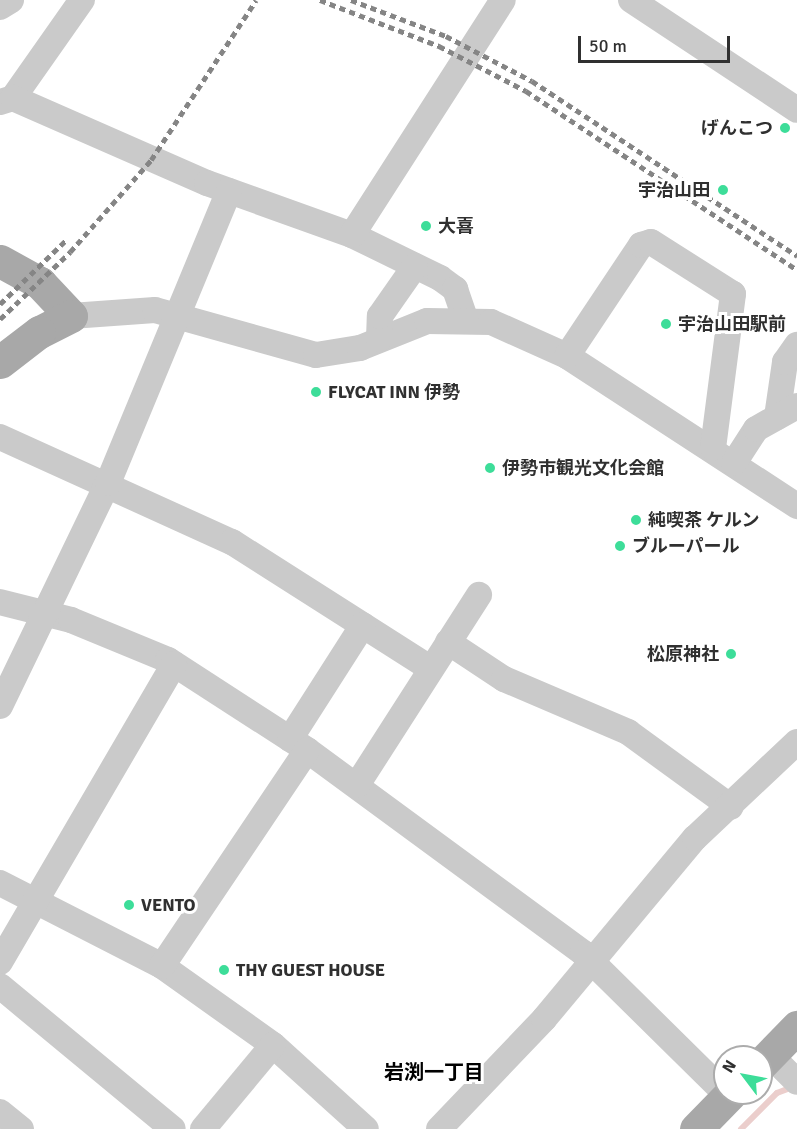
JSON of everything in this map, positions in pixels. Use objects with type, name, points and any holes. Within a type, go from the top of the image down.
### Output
[{"type":"main road","points":[[0,261],[40,283],[71,316],[39,332],[0,362]]},
{"type":"main road","points":[[779,1069],[797,1027]]},
{"type":"main road","points":[[696,1129],[719,1105]]},
{"type":"street","points":[[0,7],[11,0]]},
{"type":"street","points":[[82,0],[6,100],[229,192],[352,235],[455,289],[465,318]]},
{"type":"street","points":[[352,235],[503,0]]},
{"type":"street","points":[[631,0],[797,110]]},
{"type":"street","points":[[0,706],[48,612],[108,483],[229,192]]},
{"type":"street","points":[[567,356],[641,244],[651,242],[733,294],[713,448]]},
{"type":"street","points":[[379,339],[380,316],[415,266]]},
{"type":"street","points":[[71,316],[134,310],[179,314],[316,355],[379,339],[427,321],[465,318],[520,332],[567,356],[713,448],[797,506]]},
{"type":"street","points":[[734,463],[756,429],[787,411],[790,371],[797,345]]},
{"type":"street","points":[[0,437],[108,483],[232,542],[430,669]]},
{"type":"street","points":[[357,785],[479,595]]},
{"type":"street","points":[[0,602],[48,612],[174,664],[298,744],[357,785],[590,961],[713,1080]]},
{"type":"street","points":[[162,966],[298,744],[363,625]]},
{"type":"street","points":[[448,642],[504,679],[628,732],[731,807]]},
{"type":"street","points":[[0,960],[174,664]]},
{"type":"street","points":[[439,1129],[544,1019],[640,897],[797,742]]},
{"type":"street","points":[[0,883],[162,966],[273,1045],[366,1129]]},
{"type":"street","points":[[0,986],[173,1129]]},
{"type":"street","points":[[203,1129],[273,1045]]},
{"type":"street","points":[[0,1112],[21,1129]]},
{"type":"waterway","points":[[741,1129],[777,1093],[793,1087]]},
{"type":"railway","points":[[0,319],[70,252],[151,160],[256,0]]},
{"type":"railway","points":[[320,0],[439,46],[526,91],[797,270]]},
{"type":"railway","points":[[351,0],[446,36],[532,81],[797,256]]},
{"type":"railway","points":[[0,304],[67,239]]},
{"type":"place","name":"げんこつ","points":[[785,128]]},
{"type":"place","name":"宇治山田","points":[[723,190]]},
{"type":"place","name":"大喜","points":[[426,226]]},
{"type":"place","name":"宇治山田駅前","points":[[666,324]]},
{"type":"place","name":"FLYCAT INN 伊勢","points":[[316,392]]},
{"type":"place","name":"伊勢市観光文化会館","points":[[490,468]]},
{"type":"place","name":"純喫茶 ケルン","points":[[636,520]]},
{"type":"place","name":"ブルーパール","points":[[620,546]]},
{"type":"place","name":"松原神社","points":[[731,654]]},
{"type":"place","name":"VENTO","points":[[129,905]]},
{"type":"place","name":"THY GUEST HOUSE","points":[[224,970]]},
{"type":"district","name":"岩渕一丁目","points":[[434,1072]]}]
